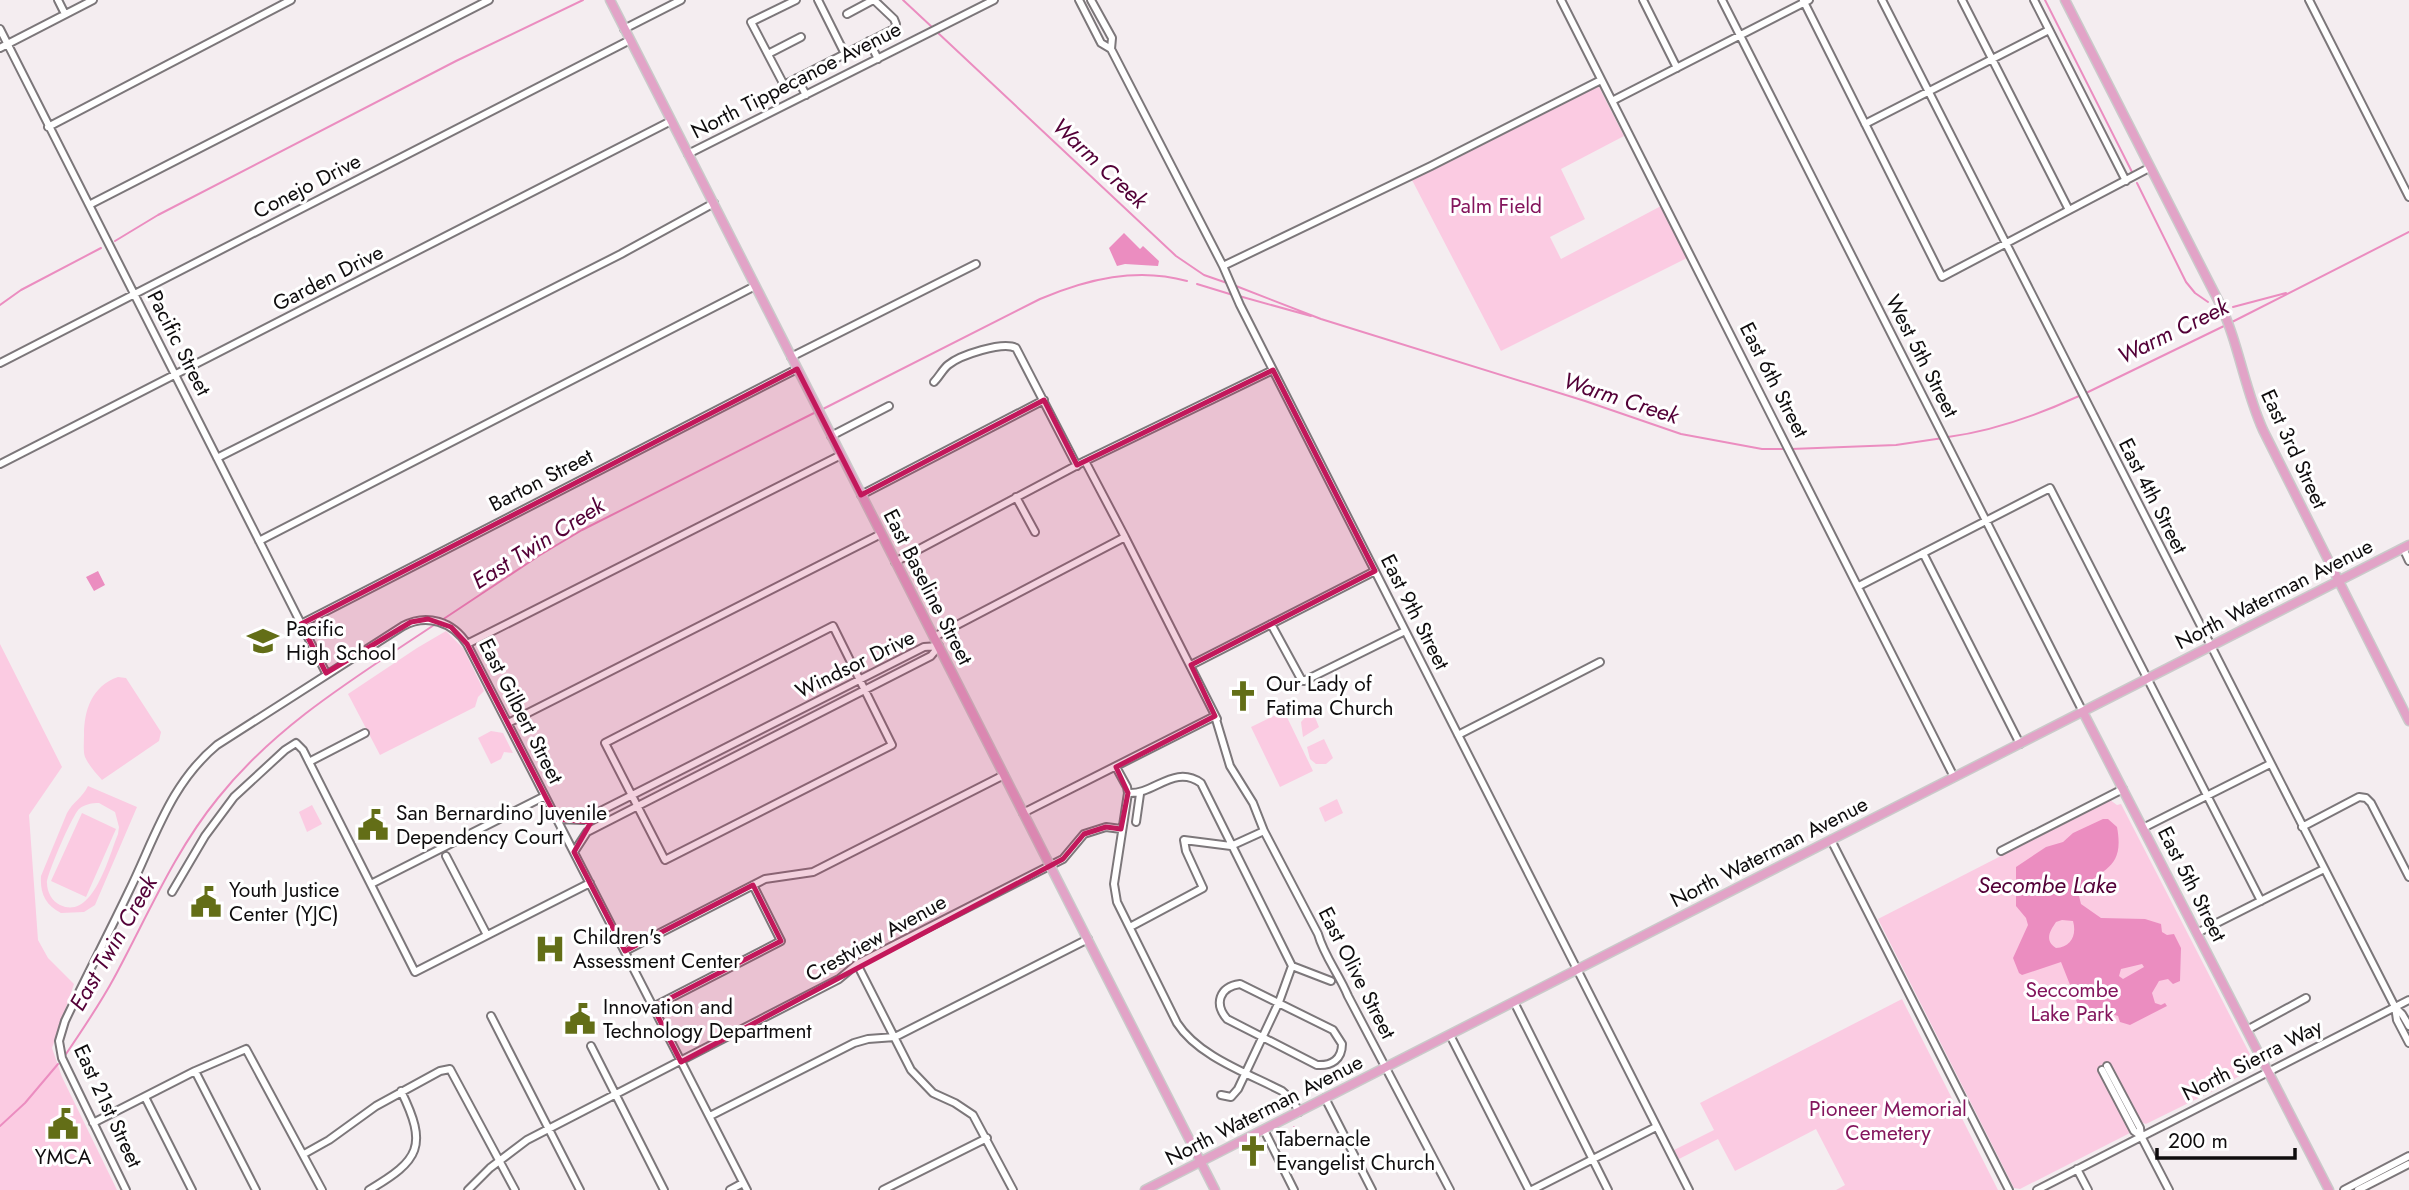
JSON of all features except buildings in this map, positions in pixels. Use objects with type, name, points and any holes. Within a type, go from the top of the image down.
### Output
[{"type":"main road","name":"East Baseline Street","points":[[610,0],[1215,1190]]},
{"type":"main road","name":"East 3rd Street","points":[[2065,0],[2226,316],[2256,415],[2409,721]]},
{"type":"main road","name":"North Waterman Avenue","points":[[1145,1190],[2406,547]]},
{"type":"main road","name":"East 5th Street","points":[[2083,712],[2268,1072]]},
{"type":"main road","points":[[2268,1072],[2329,1190]]},
{"type":"street","points":[[58,0],[65,14]]},
{"type":"street","points":[[0,48],[93,0]]},
{"type":"street","points":[[48,127],[291,0]]},
{"type":"street","points":[[89,205],[489,0]]},
{"type":"street","points":[[624,29],[681,0]]},
{"type":"street","points":[[796,0],[751,22],[784,85],[894,29],[896,24],[874,0],[847,14]]},
{"type":"street","points":[[818,0],[845,54]]},
{"type":"street","name":"North Tippecanoe Avenue","points":[[688,154],[994,0]]},
{"type":"street","name":"East 9th Street","points":[[1079,0],[1101,43],[1111,49],[1223,266],[1240,305],[1689,1190]]},
{"type":"street","name":"East 9th Street","points":[[1091,0],[1112,38],[1111,49]]},
{"type":"street","name":"East 6th Street","points":[[1561,0],[1954,777]]},
{"type":"street","points":[[1643,0],[1677,68]]},
{"type":"street","name":"West 5th Street","points":[[1722,0],[2083,712]]},
{"type":"street","name":"East 4th Street","points":[[1882,0],[2395,1007]]},
{"type":"street","points":[[1962,0],[2069,211]]},
{"type":"street","points":[[2034,0],[2126,181]]},
{"type":"street","points":[[2309,0],[2409,197]]},
{"type":"street","points":[[1612,101],[1805,1],[1942,277],[2150,168]]},
{"type":"street","name":"Pacific Street","points":[[0,29],[326,673]]},
{"type":"street","points":[[1865,124],[2049,30]]},
{"type":"street","points":[[768,54],[801,37]]},
{"type":"street","name":"Conejo Drive","points":[[0,363],[630,40]]},
{"type":"street","points":[[869,41],[878,59]]},
{"type":"street","points":[[797,78],[806,95]]},
{"type":"street","points":[[1223,266],[1397,180],[1431,166],[1601,80]]},
{"type":"street","name":"Garden Drive","points":[[0,464],[671,121]]},
{"type":"street","points":[[217,458],[714,203]]},
{"type":"street","points":[[791,357],[976,264]]},
{"type":"street","points":[[259,541],[755,286]]},
{"type":"street","points":[[934,382],[947,366],[959,358],[1009,345],[1016,348],[1077,466]]},
{"type":"street","name":"Barton Street","points":[[301,624],[797,369]]},
{"type":"street","points":[[895,562],[1086,461],[1273,370]]},
{"type":"street","points":[[861,495],[1044,400]]},
{"type":"street","points":[[831,436],[888,406]]},
{"type":"street","points":[[467,644],[841,455]]},
{"type":"street","name":"East Olive Street","points":[[1086,461],[1222,727],[1235,772],[1253,803],[1264,831],[1450,1190]]},
{"type":"street","points":[[1859,586],[2050,488],[2261,901]]},
{"type":"street","points":[[1016,497],[1035,532]]},
{"type":"street","points":[[508,723],[881,534]]},
{"type":"street","points":[[934,637],[1125,537]]},
{"type":"street","points":[[2406,547],[2409,561]]},
{"type":"street","points":[[1923,553],[2020,744]]},
{"type":"street","points":[[1191,665],[1375,571]]},
{"type":"street","name":"East Gilbert Street","points":[[326,673],[411,622],[425,619],[449,626],[467,644],[745,1187]]},
{"type":"street","points":[[1271,624],[1304,681],[1405,631]]},
{"type":"street","points":[[833,626],[864,690],[892,745],[665,860],[605,743],[833,626]]},
{"type":"street","name":"Windsor Drive","points":[[557,820],[583,820],[924,647],[939,646]]},
{"type":"street","name":"Windsor Drive","points":[[574,852],[587,832],[931,656],[939,646]]},
{"type":"street","points":[[1458,735],[1600,662]]},
{"type":"street","name":"East 21st Street","points":[[126,1190],[66,1069],[60,1048],[60,1036],[65,1021],[177,788],[202,757],[216,745],[326,673]]},
{"type":"street","points":[[1023,813],[1215,716]]},
{"type":"street","points":[[309,762],[365,733]]},
{"type":"street","points":[[748,736],[754,746]]},
{"type":"street","points":[[172,892],[205,836],[234,797],[291,744],[296,743],[300,745],[309,762],[415,972],[590,883]]},
{"type":"street","points":[[2144,828],[2270,764]]},
{"type":"street","points":[[1116,767],[1128,793],[1114,884],[1117,901],[1186,1036],[1201,1049],[1288,1095],[1299,1112]]},
{"type":"street","points":[[625,951],[753,885],[773,877],[806,875],[813,872],[1004,775]]},
{"type":"street","points":[[1128,793],[1140,794],[1177,776],[1196,779],[1201,783],[1292,966],[1331,981]]},
{"type":"street","points":[[2001,851],[2123,789]]},
{"type":"street","points":[[1136,822],[1140,794]]},
{"type":"street","points":[[371,884],[545,796]]},
{"type":"street","points":[[2302,827],[2359,797],[2366,798],[2409,877]]},
{"type":"street","name":"Crestview Avenue","points":[[468,1190],[517,1146],[839,979],[857,964],[1050,866],[1068,855],[1084,834],[1106,827],[1121,829]]},
{"type":"street","points":[[1130,928],[1203,888],[1186,851],[1184,840],[1231,846],[1264,831]]},
{"type":"street","points":[[1831,840],[2009,1190]]},
{"type":"street","points":[[446,856],[487,935]]},
{"type":"street","points":[[2197,933],[2324,869]]},
{"type":"street","points":[[653,1007],[781,942],[753,885]]},
{"type":"street","points":[[710,1116],[854,1043],[895,1037],[1088,939]]},
{"type":"street","points":[[857,964],[911,1070],[933,1093],[973,1115],[1013,1190]]},
{"type":"street","points":[[1224,1096],[1235,1094],[1247,1072],[1279,1002],[1292,966]]},
{"type":"street","points":[[1243,985],[1279,1002],[1335,1031],[1342,1044],[1340,1056],[1330,1064],[1317,1065],[1227,1019],[1220,1008],[1220,996],[1229,987],[1243,985]]},
{"type":"street","points":[[2247,1030],[2306,998]]},
{"type":"street","name":"North Sierra Way","points":[[2036,1190],[2409,1000]]},
{"type":"street","points":[[1514,1002],[1608,1190]]},
{"type":"street","points":[[2395,1007],[2409,1026]]},
{"type":"street","points":[[2395,1007],[2397,1020],[2409,1043]]},
{"type":"street","points":[[491,1016],[580,1190]]},
{"type":"street","points":[[1450,1035],[1531,1190],[1656,1127]]},
{"type":"street","points":[[591,1046],[664,1190]]},
{"type":"street","points":[[93,1122],[195,1071],[246,1049],[322,1190]]},
{"type":"street","points":[[2105,1068],[2140,1128],[2141,1136],[2169,1190]]},
{"type":"street","points":[[304,1154],[401,1091],[440,1071],[450,1069],[515,1190]]},
{"type":"street","points":[[195,1071],[256,1190]]},
{"type":"street","points":[[369,1190],[394,1175],[412,1157],[417,1136],[416,1125],[401,1091]]},
{"type":"street","points":[[145,1097],[192,1190]]},
{"type":"street","points":[[1325,1098],[1371,1190]]},
{"type":"street","points":[[1264,1130],[1294,1190]]},
{"type":"street","points":[[883,1190],[987,1138]]},
{"type":"street","points":[[2344,1190],[2409,1156]]},
{"type":"street","points":[[2358,1190],[2409,1164]]},
{"type":"street","points":[[2077,1169],[2088,1190]]},
{"type":"street","points":[[730,1190],[745,1187]]},
{"type":"highlighted area","points":[[797,369],[861,495],[1044,400],[1077,465],[1273,370],[1375,571],[1191,665],[1215,716],[1116,767],[1128,793],[1121,829],[1106,827],[1084,834],[1063,859],[681,1062],[653,1007],[781,941],[753,885],[625,951],[574,852],[591,822],[557,819],[467,644],[451,627],[428,619],[411,622],[326,673],[301,624]]},
{"type":"green space","name":"Palm Field","points":[[1597,83],[1624,136],[1561,169],[1585,219],[1550,237],[1561,259],[1661,206],[1687,258],[1501,351],[1412,180]]},
{"type":"green space","points":[[446,631],[463,648],[484,691],[478,697],[475,707],[380,755],[348,694]]},
{"type":"green space","points":[[0,644],[62,767],[29,815],[38,940],[48,958],[74,984],[52,1048],[62,1077],[117,1190],[0,1190]]},
{"type":"green space","points":[[118,677],[126,678],[161,732],[159,741],[102,780],[84,755],[86,717],[96,693],[102,686]]},
{"type":"green space","points":[[1312,710],[1319,727],[1303,737],[1301,722]]},
{"type":"green space","points":[[1284,711],[1313,771],[1280,787],[1251,727]]},
{"type":"green space","points":[[491,731],[503,733],[513,753],[504,752],[501,759],[491,764],[478,738]]},
{"type":"green space","points":[[1324,739],[1333,758],[1326,764],[1316,764],[1310,759],[1307,747]]},
{"type":"green space","points":[[88,786],[137,807],[95,905],[84,912],[61,913],[45,898],[41,888],[41,876],[67,813]],"holes":[[[96,803],[115,812],[118,834],[98,884],[82,904],[72,907],[60,905],[52,899],[47,883],[60,845],[76,814],[84,806]]]},
{"type":"green space","points":[[1337,799],[1343,813],[1325,822],[1319,808]]},
{"type":"green space","name":"Seccombe Lake Park","points":[[2110,800],[2117,805],[2121,804],[2256,1066],[2221,1087],[2146,1124],[2143,1123],[2128,1134],[2020,1189],[2014,1188],[1878,919]]},
{"type":"green space","points":[[312,805],[322,824],[307,832],[299,812]]},
{"type":"green space","points":[[82,813],[116,829],[86,897],[51,881]]},
{"type":"green space","name":"Pioneer Memorial Cemetery","points":[[1902,999],[1998,1190],[1836,1190],[1845,1185],[1816,1129],[1735,1171],[1718,1139],[1679,1159],[1674,1150],[1714,1130],[1700,1103]]},
{"type":"water","points":[[1124,233],[1140,249],[1143,246],[1159,261],[1158,266],[1117,266],[1109,248]]},
{"type":"water","points":[[98,571],[105,585],[94,591],[86,577]]},
{"type":"water","name":"Secombe Lake","points":[[2108,819],[2117,827],[2119,841],[2115,860],[2078,892],[2081,904],[2101,918],[2145,919],[2161,924],[2162,932],[2167,935],[2174,934],[2181,948],[2180,981],[2173,984],[2168,979],[2159,981],[2152,993],[2155,1003],[2165,1003],[2167,1006],[2130,1025],[2120,1022],[2118,1016],[2111,1014],[2109,1017],[2084,1010],[2078,1005],[2061,962],[2022,975],[2013,958],[2028,925],[2016,906],[2016,867],[2046,847],[2063,842],[2073,833]],"holes":[[[2073,921],[2073,935],[2069,943],[2056,948],[2050,942],[2049,935],[2056,922]],[[2142,964],[2144,967],[2123,979],[2119,976],[2121,969]]]},
{"type":"waterway","points":[[115,241],[158,215],[456,61],[583,0]]},
{"type":"waterway","name":"Warm Creek","points":[[903,0],[933,28]]},
{"type":"waterway","points":[[2045,0],[2132,172]]},
{"type":"waterway","name":"Warm Creek","points":[[937,32],[1176,256],[1204,275],[1227,283]]},
{"type":"waterway","points":[[2137,183],[2186,282],[2208,302]]},
{"type":"waterway","name":"Warm Creek","points":[[2232,322],[2409,232]]},
{"type":"waterway","points":[[0,305],[21,290],[101,248]]},
{"type":"waterway","name":"East Twin Creek","points":[[821,410],[1058,292],[1094,281],[1131,275],[1187,281]]},
{"type":"waterway","name":"East Twin Creek","points":[[1197,284],[1233,295]]},
{"type":"waterway","name":"Warm Creek","points":[[1236,286],[1321,319],[1585,401],[1681,434],[1762,449],[1786,449]]},
{"type":"waterway","points":[[2233,307],[2286,293]]},
{"type":"waterway","name":"East Twin Creek","points":[[1239,296],[1311,316]]},
{"type":"waterway","name":"Warm Creek","points":[[2084,394],[2224,326]]},
{"type":"waterway","name":"Warm Creek","points":[[1948,437],[2015,421],[2079,396]]},
{"type":"waterway","name":"East Twin Creek","points":[[442,620],[582,530],[816,412]]},
{"type":"waterway","name":"Warm Creek","points":[[1791,449],[1896,445],[1943,438]]},
{"type":"waterway","name":"East Twin Creek","points":[[66,1054],[109,988],[188,840],[241,771],[292,724],[437,623]]},
{"type":"waterway","name":"East Twin Creek","points":[[0,1126],[25,1103],[58,1064]]},
{"type":"place","name":"Pacific High School","points":[[263,641]]},
{"type":"place","name":"Our Lady of Fatima Church","points":[[1243,696]]},
{"type":"place","name":"San Bernardino Juvenile Dependency Court","points":[[373,825]]},
{"type":"place","name":"Youth Justice Center (YJC)","points":[[206,902]]},
{"type":"place","name":"Children's Assessment Center","points":[[550,949]]},
{"type":"place","name":"Innovation and Technology Department","points":[[580,1019]]},
{"type":"place","name":"YMCA","points":[[63,1124]]},
{"type":"place","name":"Tabernacle Evangelist Church","points":[[1253,1151]]}]
